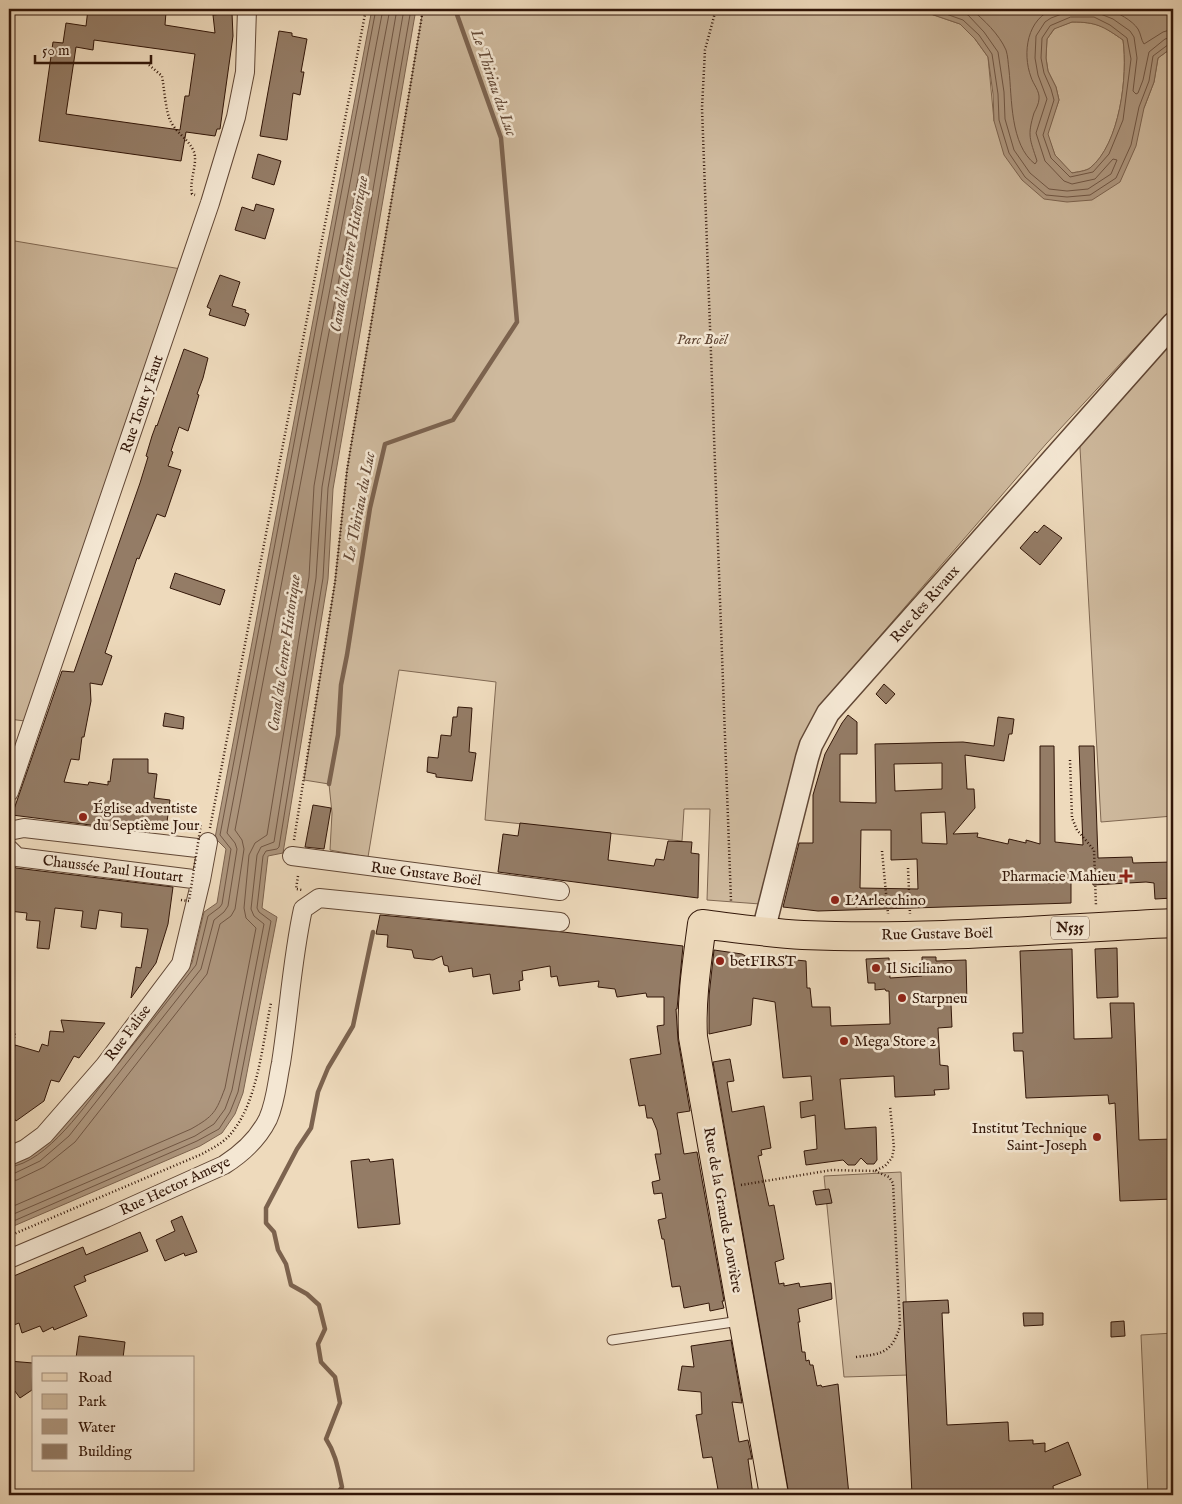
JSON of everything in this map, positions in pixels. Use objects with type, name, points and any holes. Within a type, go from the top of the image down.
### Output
[{"type":"main road","name":"Rue Gustave Boël","points":[[702,924],[763,932],[900,935],[1173,924]]},
{"type":"main road","name":"Rue de la Grande Louvière","points":[[702,924],[693,992],[693,1037],[774,1495]]},
{"type":"street","name":"Rue Tout y Faut","points":[[9,792],[210,203],[236,118],[244,72],[247,9]]},
{"type":"street","name":"Rue des Rivaux","points":[[763,932],[807,758],[811,745],[828,713],[1173,324]]},
{"type":"street","name":"Chaussée Paul Houtart","points":[[9,832],[24,828],[207,846],[201,880],[17,857],[9,850]]},
{"type":"street","name":"Rue Gustave Boël","points":[[292,856],[560,891]]},
{"type":"street","name":"Rue Falise","points":[[9,1156],[25,1149],[44,1135],[105,1065],[181,964],[201,880]]},
{"type":"street","name":"Rue Hector Ameye","points":[[9,1258],[106,1218],[224,1165],[239,1156],[251,1144],[268,1117],[274,1099],[303,908],[319,898],[560,922]]},
{"type":"lane","points":[[612,1340],[743,1320]]},
{"type":"path","points":[[207,846],[366,9]]},
{"type":"path","points":[[292,856],[335,582],[347,470],[423,9]]},
{"type":"path","points":[[716,9],[706,50],[702,108],[731,902]]},
{"type":"path","points":[[149,65],[162,76],[169,120],[179,135],[189,141],[195,154],[190,186],[192,194],[210,203]]},
{"type":"path","points":[[1070,760],[1072,818],[1077,830],[1094,850],[1097,927]]},
{"type":"path","points":[[181,900],[189,901],[201,824],[192,823]]},
{"type":"path","points":[[882,851],[900,935]]},
{"type":"path","points":[[900,935],[908,868]]},
{"type":"path","points":[[296,889],[298,876]]},
{"type":"path","points":[[9,1236],[202,1154],[226,1139],[242,1117],[255,1084],[271,1003]]},
{"type":"path","points":[[9,1069],[15,1032]]},
{"type":"path","points":[[875,1171],[892,1158],[894,1148],[890,1106]]},
{"type":"path","points":[[720,1188],[832,1170],[875,1171],[889,1177],[893,1184],[900,1326],[896,1339],[889,1349],[878,1354],[856,1357]]},
{"type":"green space","name":"Parc Boël","points":[[423,9],[923,9],[922,11],[960,24],[975,39],[988,57],[994,121],[1067,202],[1144,108],[1154,82],[1158,58],[1173,47],[1173,307],[1046,444],[822,703],[760,904],[707,900],[710,809],[684,809],[682,841],[485,820],[496,682],[399,670],[368,857],[330,850],[332,813],[329,784],[304,780],[335,582],[347,470]]},
{"type":"green space","points":[[1072,22],[1099,26],[1123,40],[1124,72],[1120,108],[1109,143],[1090,168],[1071,173],[1055,155],[1047,134],[1059,100],[1056,87],[1048,71],[1046,58],[1047,39],[1055,28]]},
{"type":"green space","points":[[9,240],[187,270],[33,722],[9,719]]},
{"type":"green space","points":[[1173,328],[1173,816],[1101,822],[1079,430]]},
{"type":"green space","points":[[901,1172],[909,1375],[844,1377],[824,1176]]},
{"type":"green space","points":[[1173,1333],[1173,1495],[1148,1495],[1141,1335]]},
{"type":"water","name":"Canal du Centre Historique","points":[[372,9],[416,9],[333,489],[328,579],[283,853],[268,856],[262,908],[277,917],[243,1093],[235,1114],[222,1133],[200,1146],[9,1228],[9,1163],[60,1129],[192,963],[204,912],[217,903],[226,849],[215,838]]},
{"type":"water","points":[[923,9],[1173,9],[1173,47],[1158,58],[1154,82],[1144,108],[1136,146],[1120,182],[1092,200],[1067,202],[1044,199],[1022,180],[1004,155],[994,121],[993,94],[988,57],[975,39],[960,24],[922,11]],"holes":[[[1072,22],[1099,26],[1123,40],[1123,90],[1120,108],[1109,143],[1090,168],[1072,173],[1055,155],[1048,134],[1059,100],[1056,87],[1048,71],[1046,58],[1047,39],[1054,29]]]},
{"type":"building","points":[[88,9],[145,9],[166,12],[165,25],[215,33],[213,15],[232,13],[233,36],[220,129],[217,129],[215,136],[186,132],[181,161],[39,141],[53,42],[63,43],[66,23],[86,26]],"holes":[[[94,40],[195,54],[189,96],[185,96],[180,130],[66,114],[76,47],[93,50]]]},
{"type":"building","points":[[279,31],[292,33],[292,36],[307,39],[301,72],[304,72],[300,95],[293,93],[287,140],[260,136]]},
{"type":"building","points":[[258,154],[281,161],[274,185],[252,178]]},
{"type":"building","points":[[256,204],[274,209],[265,239],[235,230],[242,207],[254,211]]},
{"type":"building","points":[[220,275],[240,282],[232,306],[246,310],[245,312],[249,314],[245,326],[209,315],[211,309],[207,307]]},
{"type":"building","points":[[184,349],[208,358],[188,431],[179,427],[171,451],[173,452],[168,466],[181,470],[165,517],[157,514],[139,559],[137,558],[105,653],[112,656],[102,685],[90,683],[91,701],[84,737],[82,737],[79,760],[71,759],[64,782],[88,785],[89,782],[108,785],[113,759],[148,759],[148,773],[157,774],[154,798],[170,800],[166,829],[115,821],[114,828],[12,815],[62,671],[74,672],[140,483],[152,436]]},
{"type":"building","points":[[1044,525],[1062,538],[1040,565],[1020,548],[1035,531],[1037,533]]},
{"type":"building","points":[[175,573],[225,590],[220,605],[170,588]]},
{"type":"building","points":[[884,684],[895,694],[886,704],[876,694]]},
{"type":"building","points":[[458,707],[472,708],[469,752],[476,753],[472,781],[436,777],[436,774],[427,772],[428,757],[438,758],[441,735],[451,736],[453,717],[457,717]]},
{"type":"building","points":[[165,713],[184,717],[183,729],[163,726]]},
{"type":"building","points":[[848,715],[857,722],[857,754],[840,754],[840,802],[876,803],[875,744],[963,742],[994,746],[998,717],[1014,719],[1012,734],[1009,734],[1004,761],[965,755],[967,789],[974,789],[975,808],[953,834],[978,833],[977,837],[1008,844],[1009,839],[1026,843],[1026,840],[1040,844],[1040,746],[1054,746],[1055,842],[1083,845],[1079,746],[1094,746],[1098,858],[1132,857],[1133,863],[1173,862],[1173,898],[1155,899],[1154,883],[1093,885],[1092,877],[1071,878],[1071,903],[818,911],[783,907],[799,843],[813,843],[813,795],[825,754]],"holes":[[[942,763],[942,789],[895,791],[894,764]],[[945,812],[947,844],[922,843],[921,813]],[[861,830],[891,830],[891,860],[917,859],[918,889],[860,888]]]},
{"type":"building","points":[[313,805],[331,808],[324,849],[305,847]]},
{"type":"building","points":[[520,823],[611,833],[608,860],[654,866],[656,859],[664,860],[668,841],[692,842],[691,853],[699,854],[698,898],[498,872],[503,834],[518,836]]},
{"type":"building","points":[[9,864],[16,868],[173,887],[168,924],[156,963],[131,998],[136,967],[141,968],[148,929],[121,927],[122,913],[99,910],[96,929],[81,927],[83,911],[55,908],[49,949],[37,948],[40,921],[26,920],[27,913],[9,911]]},
{"type":"building","points":[[380,915],[563,932],[683,946],[676,1009],[678,1040],[690,1111],[677,1113],[684,1154],[697,1152],[724,1308],[710,1311],[709,1303],[684,1308],[680,1286],[672,1287],[664,1239],[662,1239],[658,1220],[666,1218],[662,1193],[654,1194],[652,1182],[660,1180],[655,1154],[661,1154],[657,1130],[652,1118],[647,1118],[645,1105],[639,1106],[630,1059],[661,1054],[657,1026],[664,1025],[664,997],[647,997],[646,993],[617,997],[615,989],[598,987],[599,981],[559,986],[557,976],[551,977],[550,966],[522,971],[523,980],[519,981],[520,990],[493,994],[490,974],[473,977],[472,968],[449,972],[448,966],[444,965],[442,956],[433,960],[414,958],[412,950],[387,947],[388,935],[376,934]]},
{"type":"building","points":[[1117,948],[1118,997],[1097,998],[1095,949]]},
{"type":"building","points":[[1072,949],[1074,1039],[1112,1038],[1110,1003],[1134,1003],[1139,1140],[1173,1139],[1173,1199],[1120,1201],[1115,1103],[1109,1104],[1108,1095],[1026,1098],[1023,1051],[1014,1051],[1013,1033],[1023,1033],[1020,951]]},
{"type":"building","points":[[714,950],[742,954],[754,961],[755,956],[806,961],[807,988],[810,988],[812,1007],[830,1007],[831,1026],[890,1024],[889,991],[885,989],[875,990],[875,983],[868,983],[866,959],[889,958],[890,978],[922,976],[922,957],[936,957],[936,961],[966,960],[967,1003],[951,1004],[952,1027],[938,1028],[940,1065],[948,1066],[949,1089],[934,1090],[935,1095],[895,1097],[894,1076],[840,1079],[845,1129],[876,1127],[877,1160],[874,1164],[867,1164],[861,1158],[855,1165],[848,1165],[843,1160],[806,1165],[804,1151],[817,1149],[815,1115],[801,1118],[800,1102],[813,1100],[811,1076],[783,1078],[775,1002],[753,998],[751,1025],[709,1034],[709,996]]},
{"type":"building","points":[[61,1020],[105,1023],[79,1058],[74,1056],[59,1082],[51,1080],[44,1101],[16,1121],[9,1111],[9,1080],[15,1045],[39,1052],[42,1044],[48,1046],[50,1031],[64,1032]]},
{"type":"building","points":[[730,1059],[734,1081],[727,1082],[732,1112],[764,1106],[771,1148],[761,1150],[762,1155],[758,1156],[769,1206],[774,1205],[784,1259],[775,1262],[779,1284],[784,1283],[784,1286],[799,1283],[800,1287],[831,1283],[832,1299],[798,1309],[800,1322],[798,1322],[802,1352],[805,1352],[806,1361],[809,1360],[810,1365],[813,1365],[817,1386],[838,1384],[849,1495],[789,1495],[713,1062]]},
{"type":"building","points":[[369,1159],[370,1162],[393,1159],[400,1224],[358,1228],[351,1161]]},
{"type":"building","points":[[829,1189],[832,1203],[816,1205],[813,1191]]},
{"type":"building","points":[[182,1216],[197,1252],[185,1256],[184,1253],[165,1261],[156,1240],[175,1231],[171,1221]]},
{"type":"building","points":[[140,1232],[148,1251],[84,1276],[86,1281],[74,1286],[87,1316],[54,1330],[53,1327],[43,1332],[40,1326],[22,1333],[19,1323],[9,1327],[9,1278],[83,1247],[86,1255]]},
{"type":"building","points":[[948,1300],[949,1313],[942,1313],[947,1425],[1008,1422],[1009,1441],[1033,1440],[1033,1444],[1045,1443],[1045,1452],[1068,1442],[1081,1475],[1053,1486],[1054,1495],[912,1495],[903,1302]]},
{"type":"building","points":[[1023,1313],[1043,1313],[1043,1325],[1024,1326]]},
{"type":"building","points":[[1124,1321],[1125,1336],[1111,1337],[1111,1322]]},
{"type":"building","points":[[79,1336],[125,1342],[123,1356],[76,1356]]},
{"type":"building","points":[[731,1340],[742,1403],[732,1402],[739,1442],[748,1440],[752,1459],[748,1459],[753,1495],[719,1495],[712,1457],[703,1458],[696,1415],[702,1414],[701,1392],[678,1390],[682,1366],[694,1367],[691,1346]]},
{"type":"building","points":[[9,1361],[32,1363],[32,1390],[20,1398],[9,1383]]},
{"type":"waterway","name":"Le Thiriau du Luc","points":[[329,784],[338,735],[341,685],[370,508],[385,444],[453,420],[517,322],[501,138],[455,9]]},
{"type":"waterway","name":"Le Thiriau du Luc","points":[[336,1495],[342,1487],[338,1468],[326,1439],[340,1403],[335,1377],[321,1362],[318,1344],[325,1329],[319,1305],[307,1294],[291,1285],[286,1264],[278,1250],[274,1232],[266,1223],[266,1208],[297,1149],[311,1128],[318,1092],[328,1068],[353,1026],[373,932]]},
{"type":"place","name":"Église adventiste du Septième Jour","points":[[83,817]]},
{"type":"place","name":"Pharmacie Mahieu","points":[[1126,876]]},
{"type":"place","name":"L'Arlecchino","points":[[835,900]]},
{"type":"place","name":"betFIRST","points":[[720,961]]},
{"type":"place","name":"Il Siciliano","points":[[876,968]]},
{"type":"place","name":"Starpneu","points":[[902,998]]},
{"type":"place","name":"Mega Store 2","points":[[844,1041]]},
{"type":"place","name":"Institut Technique Saint-Joseph","points":[[1097,1137]]}]
